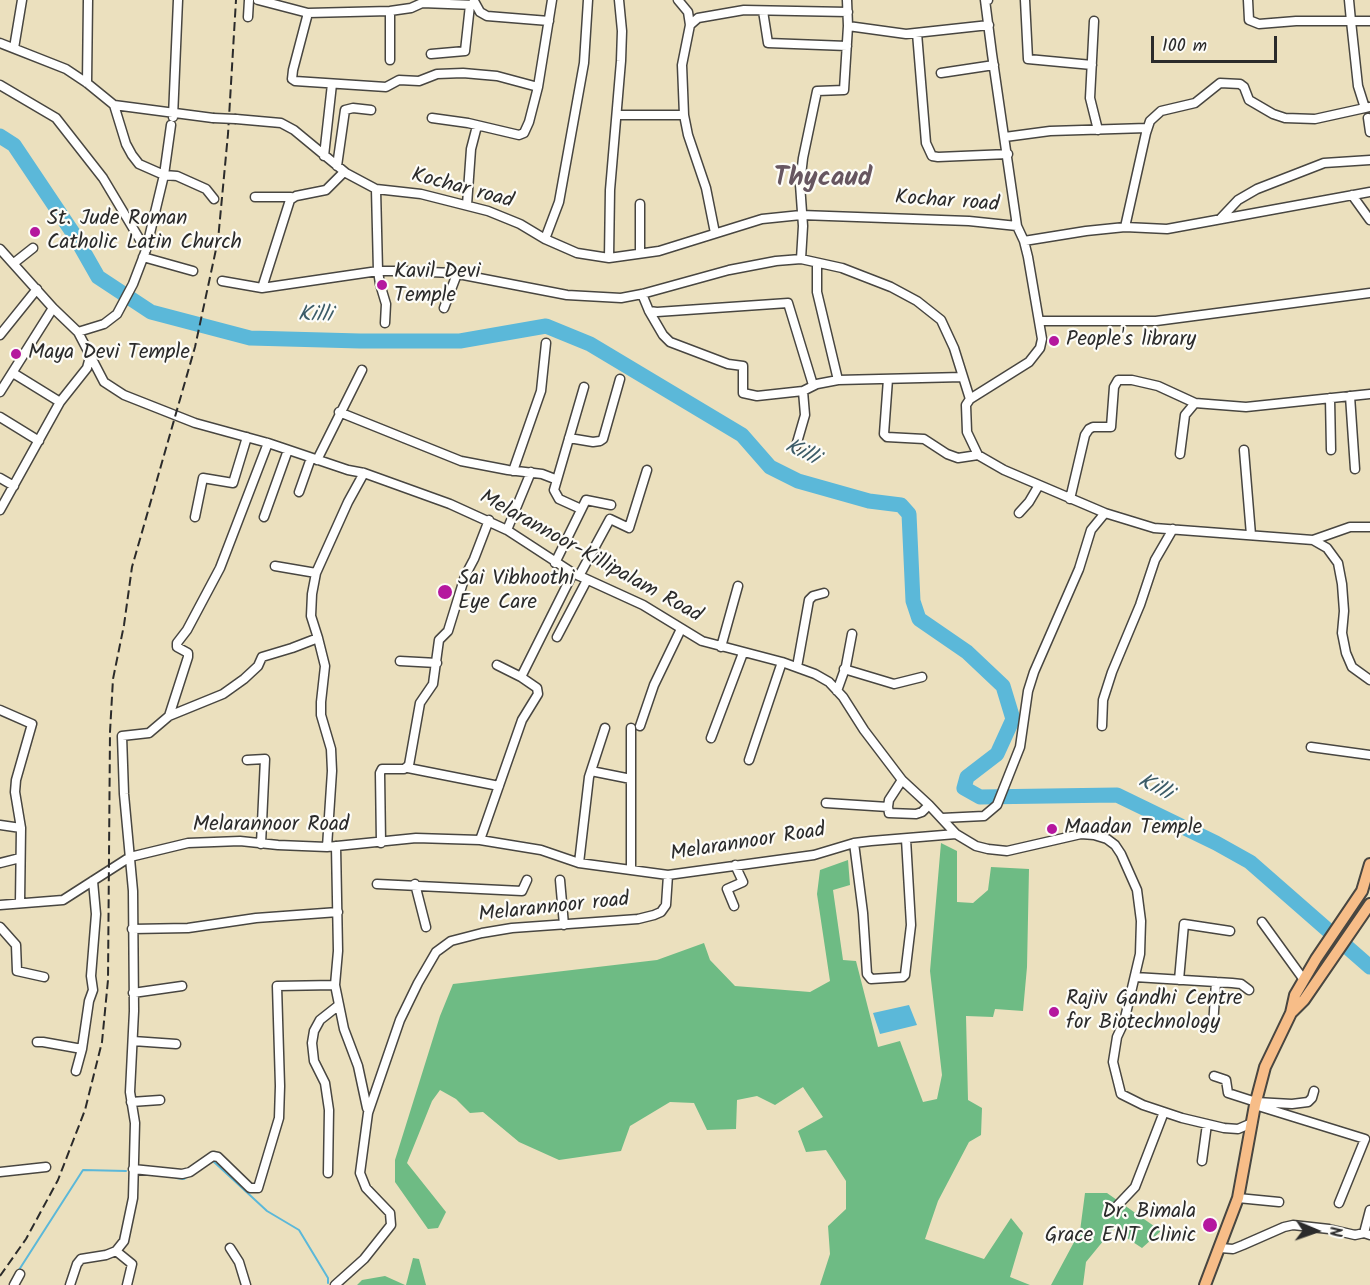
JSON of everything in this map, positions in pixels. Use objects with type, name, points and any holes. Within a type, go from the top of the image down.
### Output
[{"type":"main road","points":[[1205,1285],[1238,1198],[1255,1103],[1265,1066],[1291,1013],[1295,995],[1316,959],[1362,891],[1370,864]]},
{"type":"main road","points":[[1291,1013],[1304,1000],[1370,904]]},
{"type":"street","points":[[14,48],[22,0]]},
{"type":"street","points":[[87,83],[88,0]]},
{"type":"street","points":[[78,332],[104,324],[117,314],[133,284],[144,253],[164,175],[172,119],[178,0]]},
{"type":"street","points":[[248,17],[249,0]]},
{"type":"street","points":[[258,0],[308,13],[390,10],[411,8],[422,3],[473,3]]},
{"type":"street","points":[[432,118],[519,135],[524,133],[529,123],[538,87],[552,0]]},
{"type":"street","points":[[545,239],[559,201],[584,63],[588,0]]},
{"type":"street","points":[[609,258],[610,190],[622,32],[619,0]]},
{"type":"street","points":[[678,0],[688,12],[690,25],[682,65],[684,115],[688,135],[706,188],[715,234]]},
{"type":"street","points":[[801,260],[803,226],[800,184],[817,92],[844,90],[848,0]]},
{"type":"street","points":[[987,0],[1017,226]]},
{"type":"street","points":[[1025,0],[1028,59],[1092,65]]},
{"type":"street","points":[[1248,0],[1249,20],[1259,24],[1296,21],[1370,21]]},
{"type":"street","points":[[1125,227],[1138,160],[1147,128],[1154,115],[1161,111],[1195,103],[1214,85],[1220,83],[1240,84],[1244,87],[1249,100],[1285,118],[1315,119],[1368,107],[1359,86],[1349,0]]},
{"type":"street","points":[[473,3],[480,12],[487,16],[549,21]]},
{"type":"street","points":[[431,54],[465,51],[473,3]]},
{"type":"street","points":[[390,10],[390,60]]},
{"type":"street","points":[[690,25],[698,18],[744,10],[848,12]]},
{"type":"street","points":[[763,11],[768,44],[847,46]]},
{"type":"street","points":[[308,13],[292,79],[302,82],[386,87],[399,80],[420,81],[437,75],[463,74],[497,76],[538,87]]},
{"type":"street","points":[[1094,21],[1090,98],[1098,130]]},
{"type":"street","points":[[848,26],[895,34],[989,26]]},
{"type":"street","points":[[917,33],[925,135],[932,156],[1008,154]]},
{"type":"street","points":[[0,43],[66,69],[87,83],[114,105],[126,144],[139,164],[164,175],[177,176],[206,189],[214,199]]},
{"type":"street","points":[[941,73],[994,65]]},
{"type":"street","points":[[324,156],[332,84]]},
{"type":"street","points":[[0,85],[56,118],[104,178],[144,253],[193,271]]},
{"type":"street","name":"Kochar road","points":[[114,105],[172,119],[213,118],[281,123],[294,130],[340,169],[359,182],[376,189],[421,194],[488,211],[520,224],[545,239],[577,253],[609,258],[659,251],[762,219],[801,215],[924,219],[1017,226],[1024,241],[1042,339],[1040,348],[1029,362],[970,399]]},
{"type":"street","points":[[255,196],[291,197],[326,190],[340,169],[345,110],[353,108],[371,110]]},
{"type":"street","points":[[617,115],[684,115]]},
{"type":"street","points":[[1368,118],[1370,132]]},
{"type":"street","points":[[467,205],[471,149],[477,126]]},
{"type":"street","points":[[1005,137],[1050,131],[1147,128]]},
{"type":"street","points":[[1219,219],[1238,201],[1257,189],[1312,170],[1324,163],[1370,160]]},
{"type":"street","points":[[376,189],[378,271],[386,304],[385,323]]},
{"type":"street","points":[[1024,241],[1125,227],[1167,229],[1370,192]]},
{"type":"street","points":[[1352,195],[1370,220]]},
{"type":"street","points":[[262,288],[291,197]]},
{"type":"street","points":[[640,204],[640,253]]},
{"type":"street","points":[[14,263],[33,248]]},
{"type":"street","name":"Melarannoor-Killipalam Road","points":[[0,249],[78,332],[104,382],[124,395],[195,423],[364,473],[450,504],[489,520],[555,563],[643,605],[702,640],[782,662],[829,682],[902,780],[956,834]]},
{"type":"street","points":[[222,280],[262,288],[378,271],[456,274],[567,295],[621,298],[729,270],[776,261],[801,260],[842,268],[891,287],[917,301],[941,320],[954,348],[970,399],[966,405],[967,432],[978,455],[1004,470],[1105,513],[1154,528],[1313,540],[1350,527],[1370,527]]},
{"type":"street","points":[[817,264],[817,291],[838,380]]},
{"type":"street","points":[[444,308],[456,274]]},
{"type":"street","points":[[0,334],[37,289]]},
{"type":"street","points":[[1039,321],[1156,321],[1370,293]]},
{"type":"street","points":[[642,294],[663,335],[670,342],[728,364],[742,366],[743,393],[757,396],[803,391],[813,385],[838,380],[963,377]]},
{"type":"street","points":[[649,310],[671,311],[788,303],[813,385]]},
{"type":"street","points":[[0,392],[54,308]]},
{"type":"street","points":[[513,471],[541,391],[546,343]]},
{"type":"street","points":[[0,510],[60,402],[89,365],[90,357]]},
{"type":"street","points":[[299,492],[314,459],[362,370]]},
{"type":"street","points":[[13,373],[60,402]]},
{"type":"street","points":[[569,438],[593,442],[603,439],[620,379]]},
{"type":"street","points":[[888,379],[884,434],[887,437],[924,439],[947,454],[958,458],[978,455]]},
{"type":"street","points":[[1070,499],[1085,435],[1093,427],[1111,427],[1114,387],[1118,380],[1132,380],[1158,386],[1196,403],[1246,407],[1370,394]]},
{"type":"street","points":[[581,509],[560,499],[554,490],[555,479],[584,387]]},
{"type":"street","points":[[796,446],[805,415],[803,391]]},
{"type":"street","points":[[1350,396],[1355,469]]},
{"type":"street","points":[[1330,398],[1331,450]]},
{"type":"street","points":[[1180,454],[1185,415],[1196,403]]},
{"type":"street","points":[[339,412],[461,461],[542,474],[555,479]]},
{"type":"street","points":[[0,417],[39,441]]},
{"type":"street","points":[[195,517],[204,478],[233,483],[247,438]]},
{"type":"street","points":[[169,716],[188,657],[188,653],[177,647],[177,642],[220,568],[268,443]]},
{"type":"street","points":[[264,517],[288,450]]},
{"type":"street","points":[[1244,450],[1251,535]]},
{"type":"street","points":[[521,677],[610,519],[629,528],[647,470]]},
{"type":"street","points":[[507,530],[531,472]]},
{"type":"street","points":[[364,473],[348,502],[316,573],[311,616],[324,666],[321,715],[331,749],[332,847],[338,912],[335,985],[344,1029],[364,1086],[368,1113]]},
{"type":"street","points":[[0,478],[14,486]]},
{"type":"street","points":[[1019,513],[1039,485]]},
{"type":"street","points":[[555,563],[581,509],[589,500],[611,505]]},
{"type":"street","points":[[942,818],[984,816],[996,805],[1020,747],[1028,692],[1034,672],[1079,569],[1091,530],[1105,513]]},
{"type":"street","points":[[408,768],[420,703],[433,684],[439,640],[448,631],[465,576],[489,520]]},
{"type":"street","points":[[1102,726],[1102,700],[1112,672],[1140,605],[1155,560],[1173,529]]},
{"type":"street","points":[[1313,540],[1327,548],[1338,564],[1342,584],[1344,611],[1342,633],[1346,653],[1352,667],[1370,680]]},
{"type":"street","points":[[275,566],[316,573]]},
{"type":"street","points":[[557,637],[579,576]]},
{"type":"street","points":[[721,647],[738,586]]},
{"type":"street","points":[[796,667],[809,600],[824,592]]},
{"type":"street","points":[[632,869],[632,779],[636,727],[681,629]]},
{"type":"street","points":[[837,691],[852,634]]},
{"type":"street","points":[[70,1285],[81,1259],[116,1251],[124,1241],[133,1198],[135,1143],[130,1092],[133,1041],[133,891],[124,794],[122,736],[149,733],[169,716],[223,694],[251,673],[258,666],[262,657],[318,638]]},
{"type":"street","points":[[711,738],[743,653]]},
{"type":"street","points":[[400,661],[437,663]]},
{"type":"street","points":[[749,760],[782,662]]},
{"type":"street","points":[[480,840],[522,720],[538,694],[537,688],[497,665]]},
{"type":"street","points":[[844,669],[894,684],[922,677]]},
{"type":"street","points":[[0,710],[32,724],[16,780],[15,792],[21,828],[20,903]]},
{"type":"street","points":[[579,862],[585,800],[591,771],[605,728]]},
{"type":"street","points":[[1311,747],[1370,755]]},
{"type":"street","points":[[247,760],[265,759],[261,843]]},
{"type":"street","points":[[381,843],[380,773],[382,769],[408,768],[499,786]]},
{"type":"street","points":[[591,771],[632,779]]},
{"type":"street","points":[[902,780],[889,800],[888,813],[916,814],[929,805]]},
{"type":"street","points":[[826,803],[888,807]]},
{"type":"street","points":[[0,825],[21,828]]},
{"type":"street","points":[[956,834],[976,846],[1007,851],[1081,834],[1095,835],[1115,845],[1137,890],[1142,921],[1140,954],[1124,1022],[1117,1037],[1113,1062],[1121,1094],[1164,1112],[1224,1128],[1238,1129],[1252,1123]]},
{"type":"street","name":"Melarannoor Road","points":[[0,906],[63,900],[130,858],[157,849],[188,843],[240,841],[332,847],[416,838],[480,840],[541,850],[579,862],[668,875],[814,855],[854,843],[956,834]]},
{"type":"street","points":[[854,843],[863,913],[867,974],[871,979],[903,977],[911,925],[906,839]]},
{"type":"street","points":[[0,863],[20,858]]},
{"type":"street","points":[[734,906],[727,889],[743,882],[735,865]]},
{"type":"street","name":"Melarannoor road","points":[[336,1285],[364,1259],[391,1225],[390,1213],[366,1188],[360,1173],[368,1113],[400,1020],[436,952],[451,941],[482,933],[638,919],[661,912],[666,905],[668,875]]},
{"type":"street","points":[[377,884],[415,884],[522,891],[527,880]]},
{"type":"street","points":[[560,880],[564,925]]},
{"type":"street","points":[[76,1071],[93,990],[91,976],[96,914],[93,881]]},
{"type":"street","points":[[415,884],[426,927]]},
{"type":"street","points":[[132,929],[188,928],[256,918],[338,912]]},
{"type":"street","points":[[1262,922],[1304,980]]},
{"type":"street","points":[[1179,980],[1184,924],[1230,931]]},
{"type":"street","points":[[0,927],[16,945],[17,971],[44,977]]},
{"type":"street","points":[[1135,977],[1241,984],[1249,990]]},
{"type":"street","points":[[1214,1026],[1216,982]]},
{"type":"street","points":[[133,1169],[182,1174],[213,1156],[218,1157],[250,1188],[258,1188],[279,1118],[277,986],[335,985]]},
{"type":"street","points":[[133,993],[182,986]]},
{"type":"street","points":[[328,1173],[329,1110],[325,1083],[314,1061],[312,1042],[314,1031],[320,1020],[339,1005]]},
{"type":"street","points":[[133,1041],[176,1044]]},
{"type":"street","points":[[37,1042],[82,1049]]},
{"type":"street","points":[[1214,1076],[1226,1080],[1228,1093],[1365,1139],[1339,1203]]},
{"type":"street","points":[[1255,1103],[1308,1102],[1314,1091]]},
{"type":"street","points":[[131,1102],[160,1100]]},
{"type":"street","points":[[1118,1206],[1134,1187],[1164,1112]]},
{"type":"street","points":[[1202,1161],[1207,1124]]},
{"type":"street","points":[[0,1172],[46,1167]]},
{"type":"street","points":[[1238,1198],[1279,1202]]},
{"type":"street","points":[[1220,1248],[1233,1249],[1293,1225],[1355,1235],[1367,1234],[1370,1210]]},
{"type":"street","points":[[230,1248],[239,1262],[246,1285]]},
{"type":"street","points":[[116,1251],[132,1264],[127,1285]]},
{"type":"street","points":[[14,1285],[20,1274]]},
{"type":"green space","points":[[941,843],[957,851],[957,902],[973,903],[988,890],[991,867],[1029,869],[1027,967],[1023,1011],[995,1009],[993,1017],[966,1016],[968,1100],[982,1108],[981,1135],[969,1142],[938,1201],[925,1239],[984,1259],[1011,1218],[1023,1233],[1010,1277],[1030,1285],[820,1285],[830,1254],[828,1226],[846,1209],[846,1181],[826,1150],[806,1152],[798,1131],[823,1117],[803,1087],[775,1105],[757,1096],[737,1100],[736,1129],[707,1130],[694,1103],[670,1102],[630,1126],[621,1151],[559,1160],[519,1142],[483,1112],[470,1113],[456,1099],[440,1090],[432,1101],[407,1163],[446,1212],[438,1228],[428,1229],[395,1182],[395,1160],[440,1016],[453,984],[657,960],[704,943],[710,960],[735,986],[810,992],[830,981],[817,894],[820,870],[848,860],[850,885],[833,890],[843,960],[856,961],[878,1047],[900,1041],[923,1102],[937,1099],[942,1075],[930,971]]},
{"type":"green space","points":[[1085,1193],[1107,1193],[1161,1231],[1142,1248],[1113,1229],[1086,1262],[1083,1285],[1051,1285],[1080,1231]]},
{"type":"green space","points":[[413,1258],[419,1259],[426,1285],[406,1285]]},
{"type":"green space","points":[[385,1276],[405,1285],[357,1285],[362,1280]]},
{"type":"water","points":[[909,1005],[917,1025],[880,1034],[873,1013]]},
{"type":"waterway","name":"Killi","points":[[0,136],[14,145],[73,233],[98,277],[151,312],[250,338],[460,341],[546,326],[590,344],[742,435],[770,467],[798,481],[869,501],[901,505],[909,514],[913,601],[919,619],[967,652],[1003,686],[1013,719],[997,754],[967,777],[964,788],[980,797],[1117,795],[1250,862],[1370,967]]},
{"type":"waterway","points":[[211,1162],[213,1161],[267,1211],[299,1230],[328,1278],[328,1283]]},
{"type":"waterway","points":[[17,1273],[83,1170],[126,1171]]},
{"type":"waterway","points":[[176,1178],[184,1179],[188,1176]]},
{"type":"railway","points":[[0,1276],[26,1239],[58,1180],[85,1110],[102,1042],[108,980],[110,732],[113,679],[124,625],[132,567],[195,347],[218,240],[228,134],[236,0]]},
{"type":"place","name":"St. Jude Roman Catholic Latin Church","points":[[35,232]]},
{"type":"place","name":"Kavil Devi Temple","points":[[382,285]]},
{"type":"place","name":"People's library","points":[[1054,341]]},
{"type":"place","name":"Maya Devi Temple","points":[[16,354]]},
{"type":"place","name":"Sai Vibhoothi Eye Care","points":[[445,592]]},
{"type":"place","name":"Maadan Temple","points":[[1052,829]]},
{"type":"place","name":"Rajiv Gandhi Centre for Biotechnology","points":[[1054,1012]]},
{"type":"place","name":"Dr. Bimala Grace ENT Clinic","points":[[1210,1225]]},
{"type":"district","name":"Thycaud","points":[[823,180]]}]
